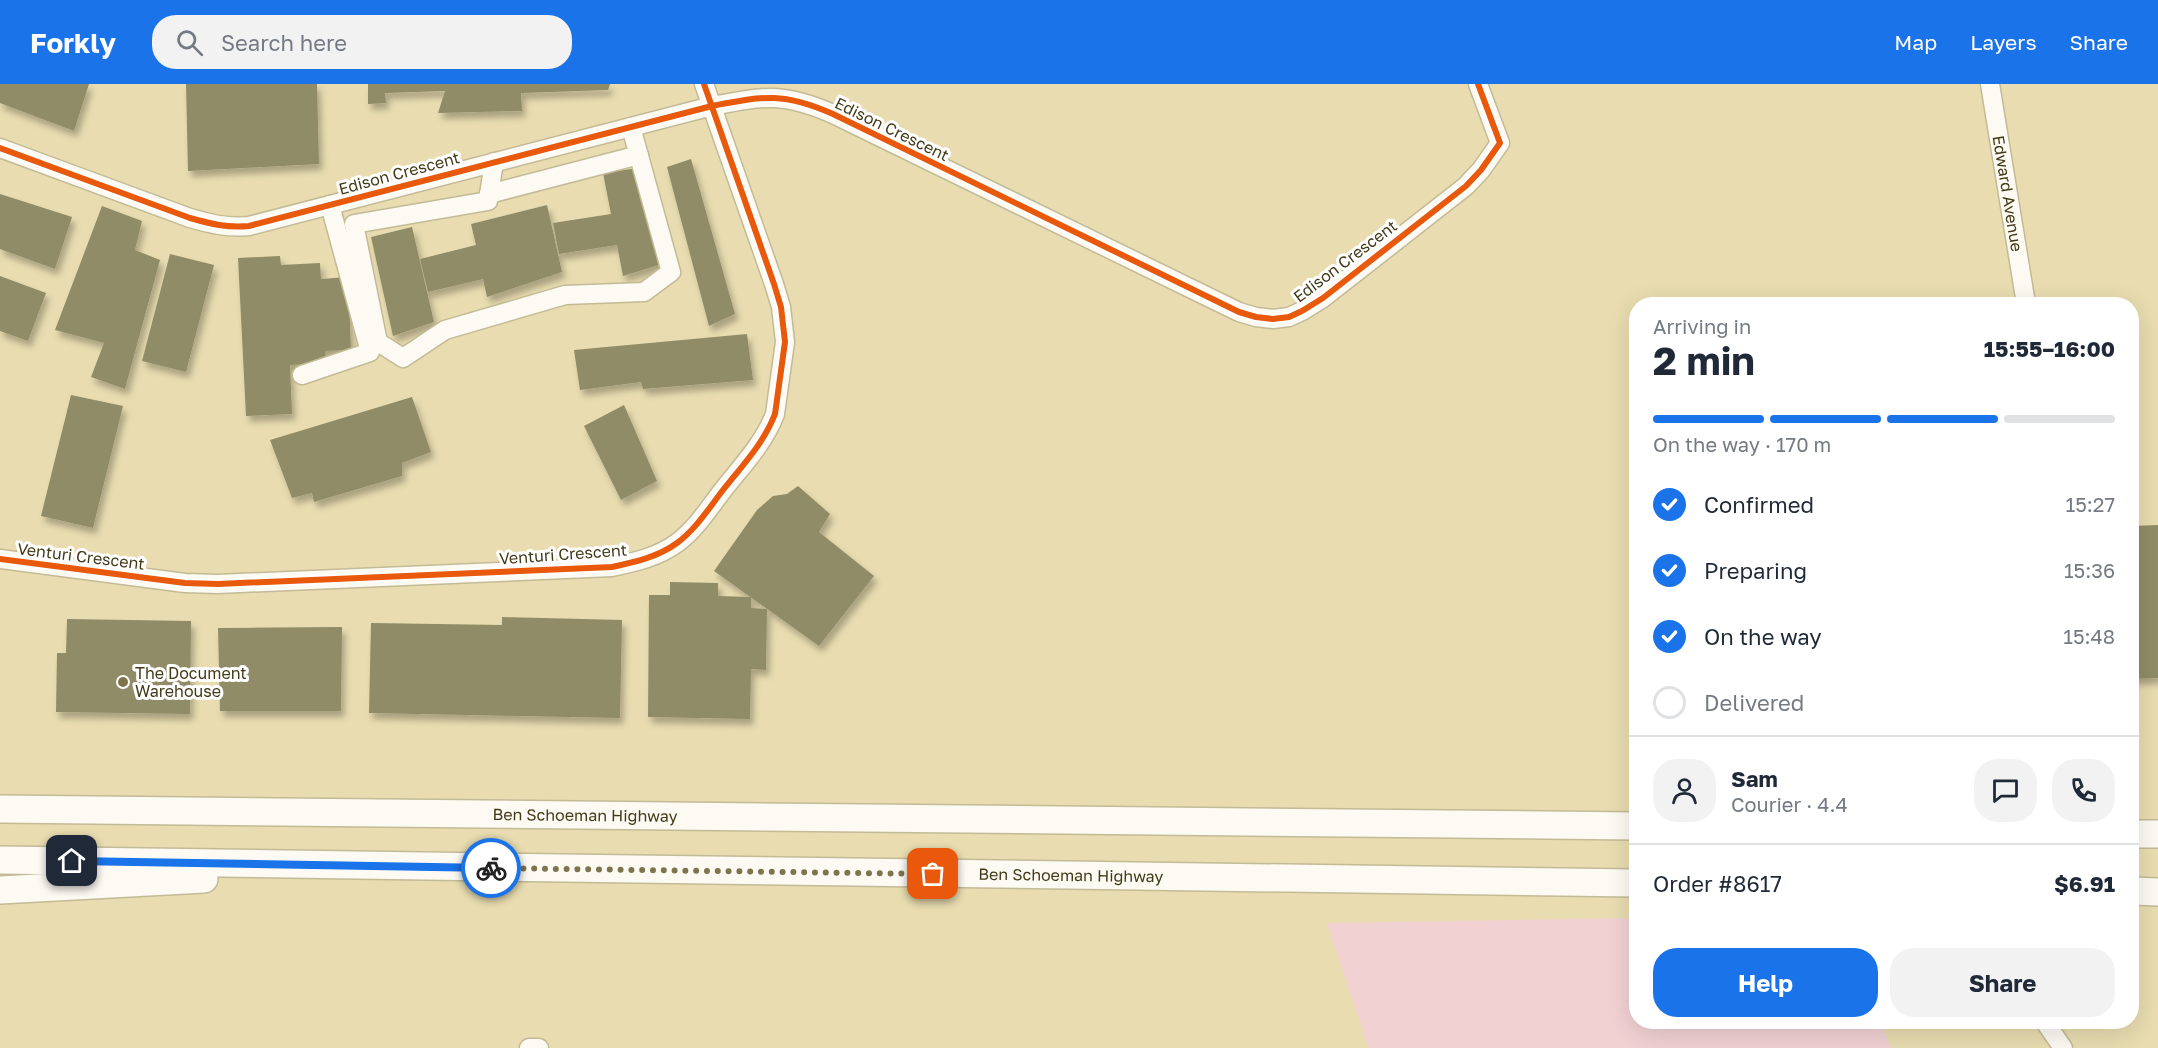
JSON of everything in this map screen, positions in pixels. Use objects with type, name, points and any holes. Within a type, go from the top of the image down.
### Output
[{"type":"highway","points":[[0,796],[121,801],[167,805],[200,811]]},
{"type":"highway","name":"Ben Schoeman Highway","points":[[0,809],[566,813],[1629,826]]},
{"type":"highway","points":[[2139,834],[2158,834]]},
{"type":"highway","name":"Ben Schoeman Highway","points":[[0,860],[1629,883]]},
{"type":"highway","points":[[0,890],[318,874],[574,869]]},
{"type":"highway","points":[[2139,891],[2158,892]]},
{"type":"street","name":"Venturi Crescent","points":[[0,559],[185,583],[240,584],[612,567],[652,557],[667,549],[689,532],[707,512],[750,457],[771,425],[776,414],[785,342],[781,307],[774,284],[704,84]]},
{"type":"street","name":"Edison Crescent","points":[[0,148],[215,226],[230,228],[249,226],[712,106],[766,97],[787,98],[808,103],[1239,312],[1273,319],[1289,317],[1323,298],[1466,186],[1481,170],[1500,142],[1478,84]]},
{"type":"street","name":"Edward Avenue","points":[[1989,84],[2025,297]]},
{"type":"street","points":[[494,162],[488,201],[354,224],[378,342],[403,358],[445,330],[566,295],[644,292],[671,272],[631,127]]},
{"type":"street","points":[[489,194],[639,155]]},
{"type":"street","points":[[302,375],[370,352],[330,205]]},
{"type":"street","points":[[2050,1029],[2063,1048]]},
{"type":"street","points":[[529,1048],[539,1047]]},
{"type":"shaded area","points":[[1629,918],[1629,1029],[1884,1029],[1891,1048],[1369,1048],[1327,923]]},
{"type":"building","points":[[0,84],[89,84],[74,131],[0,103]]},
{"type":"building","points":[[186,84],[317,84],[319,164],[188,171]]},
{"type":"building","points":[[368,84],[610,84],[608,90],[521,93],[522,111],[438,113],[445,91],[385,93],[386,103],[368,104]]},
{"type":"building","points":[[691,159],[735,314],[709,326],[667,167]]},
{"type":"building","points":[[638,168],[662,264],[623,276],[617,245],[559,254],[553,223],[611,214],[603,173]]},
{"type":"building","points":[[0,194],[72,217],[55,269],[0,249]]},
{"type":"building","points":[[547,205],[562,272],[487,297],[483,279],[428,292],[420,259],[476,245],[471,224]]},
{"type":"building","points":[[102,206],[142,221],[135,250],[160,260],[125,389],[91,377],[104,343],[55,330]]},
{"type":"building","points":[[412,227],[434,322],[393,336],[371,237]]},
{"type":"building","points":[[170,254],[214,265],[186,372],[142,361]]},
{"type":"building","points":[[280,256],[281,265],[320,263],[321,279],[348,277],[351,350],[325,351],[325,363],[290,365],[292,414],[246,416],[238,258]]},
{"type":"building","points":[[0,276],[46,293],[28,341],[0,331]]},
{"type":"building","points":[[747,334],[753,380],[643,389],[641,382],[580,390],[574,350]]},
{"type":"building","points":[[71,395],[123,406],[93,528],[41,516]]},
{"type":"building","points":[[412,397],[431,452],[402,463],[402,476],[314,502],[312,493],[292,498],[270,440]]},
{"type":"building","points":[[624,405],[657,481],[621,500],[584,426]]},
{"type":"building","points":[[798,486],[830,514],[819,532],[874,576],[819,646],[714,571],[757,510],[773,496],[787,494]]},
{"type":"building","points":[[2158,525],[2158,678],[2139,679],[2139,526]]},
{"type":"building","points":[[670,582],[718,583],[718,596],[751,597],[751,608],[767,609],[766,670],[751,669],[750,719],[648,717],[649,595],[670,595]]},
{"type":"building","points":[[502,617],[622,620],[620,718],[369,713],[371,623],[502,625]]},
{"type":"building","name":"The Document Warehouse","points":[[67,619],[191,621],[190,714],[56,712],[57,653],[66,653]]},
{"type":"building","points":[[342,627],[341,711],[220,711],[218,628]]},
{"type":"cycle path","points":[[0,559],[185,583],[218,584],[612,567],[638,561],[670,548],[702,518],[765,435],[775,414],[785,342],[781,307],[774,284],[704,84]]},
{"type":"cycle path","points":[[0,148],[190,218],[219,225],[249,226],[712,106],[760,98],[786,99],[833,114],[1239,312],[1273,319],[1289,317],[1323,298],[1466,186],[1481,170],[1500,143],[1478,84]]},
{"type":"way so far","points":[[491,868],[933,874]]},
{"type":"place","name":"The Document Warehouse","points":[[123,682]]},
{"type":"route","points":[[72,861],[491,868]]}]
